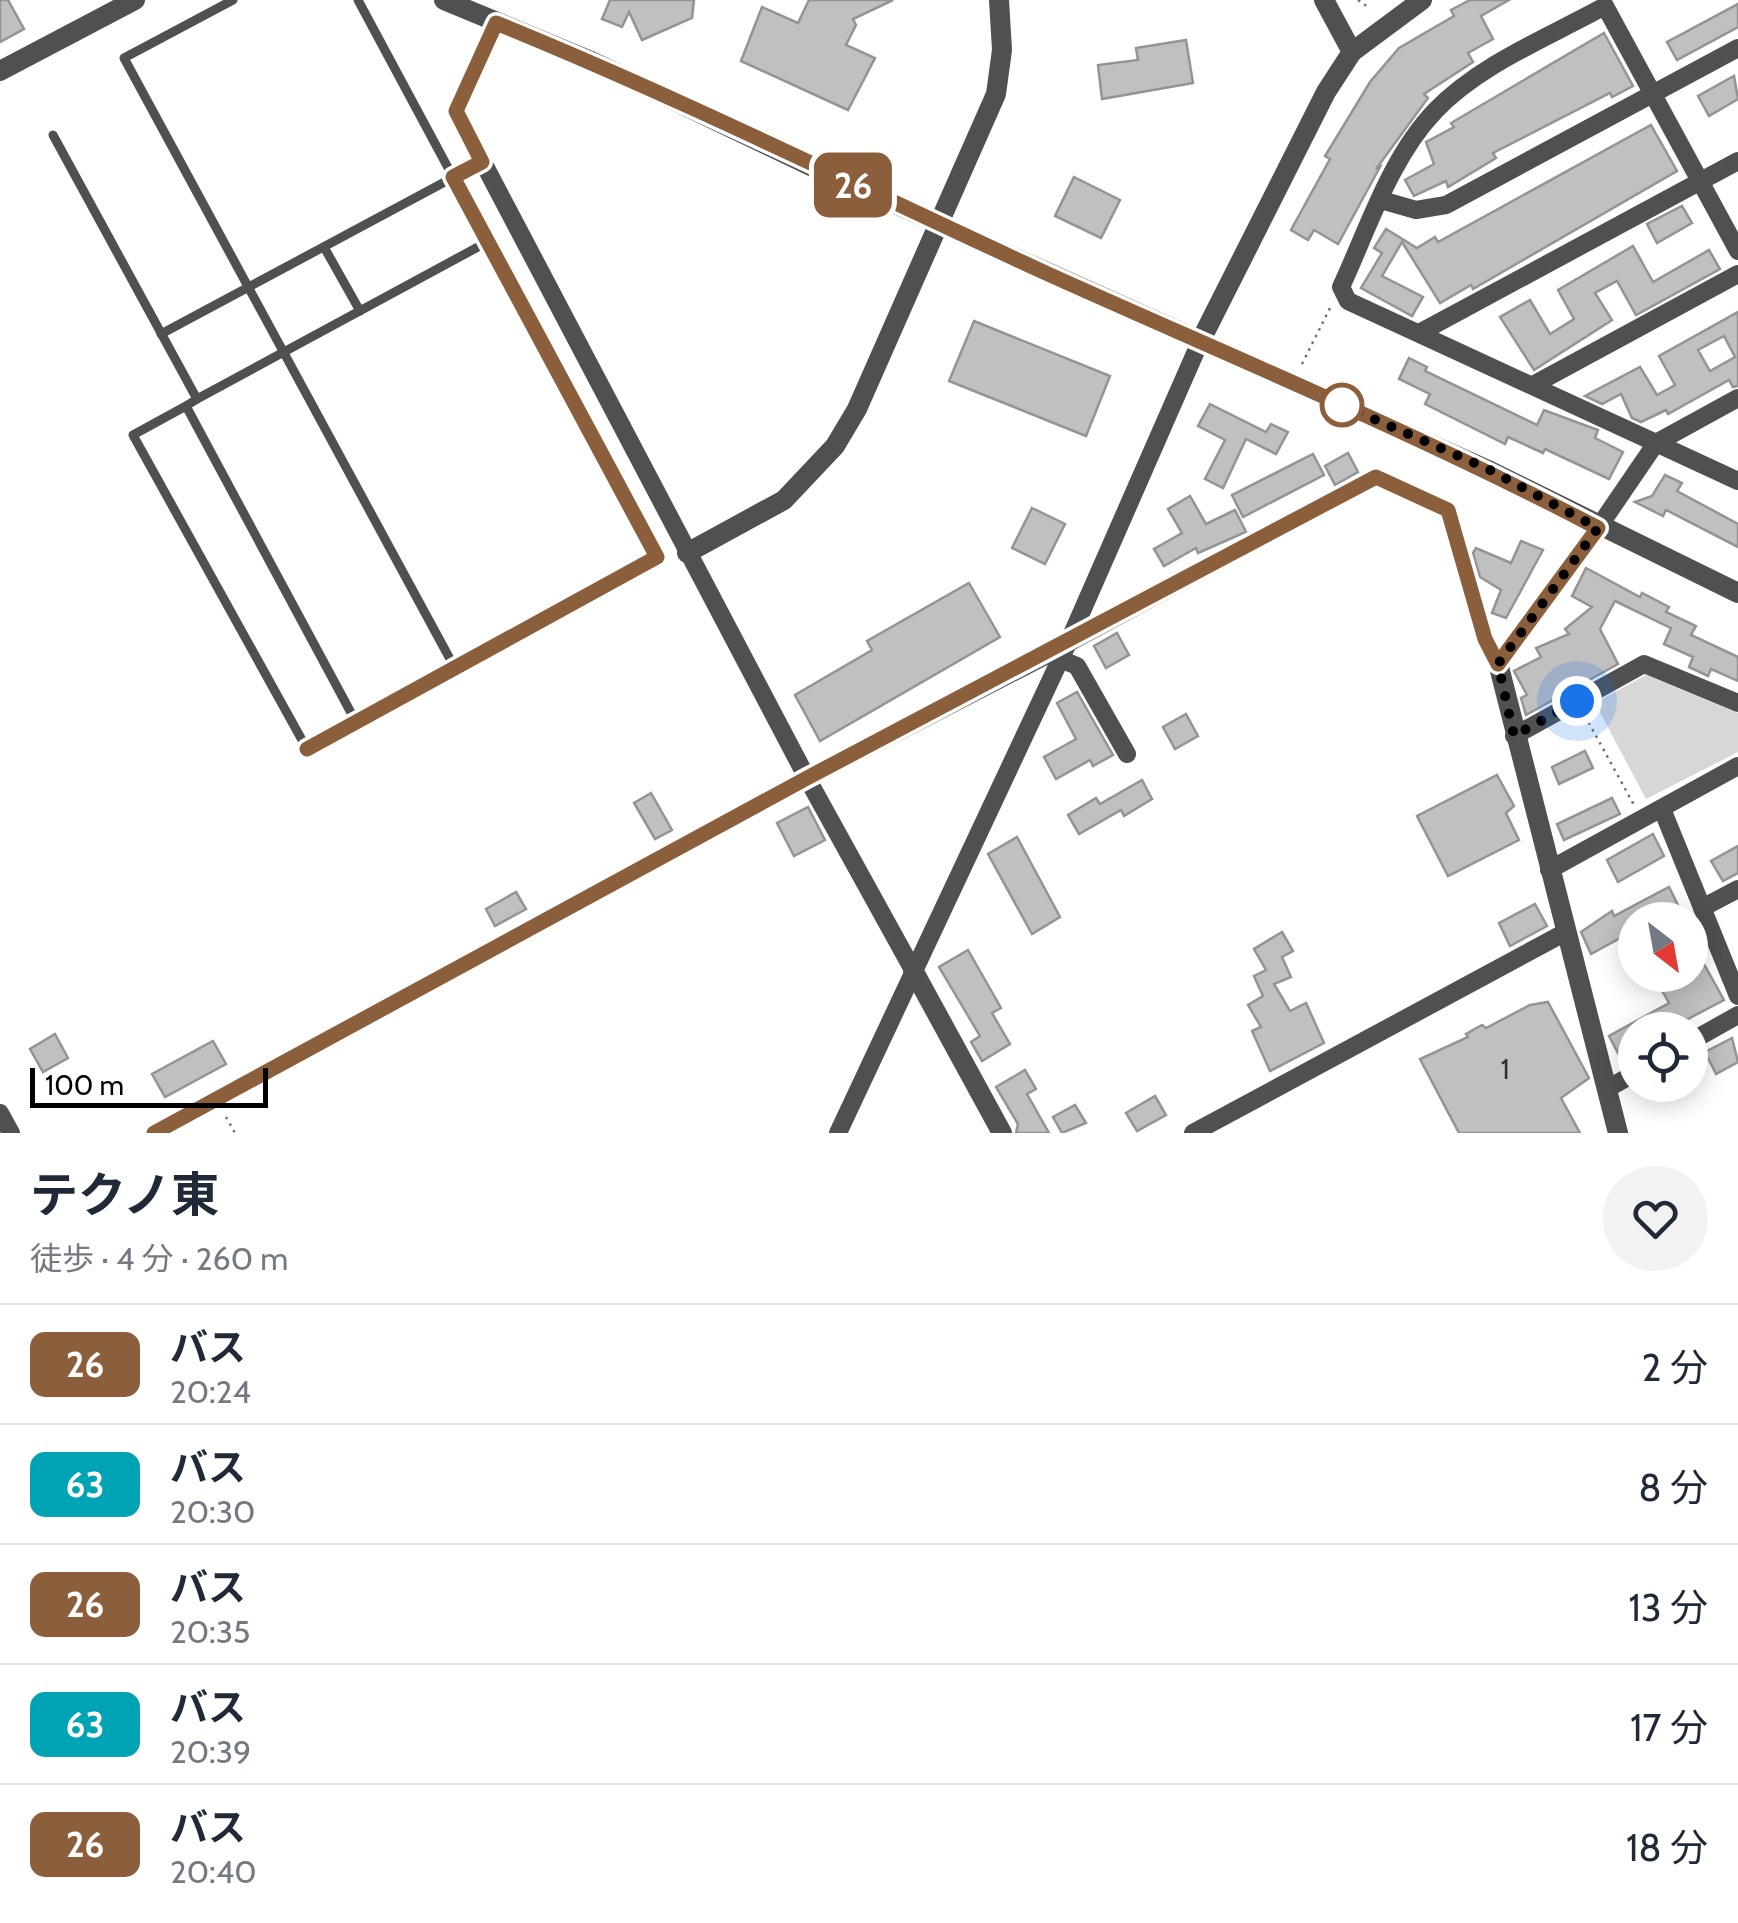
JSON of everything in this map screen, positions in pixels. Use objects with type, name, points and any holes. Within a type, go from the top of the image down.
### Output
[{"type":"street","points":[[0,71],[136,0]]},
{"type":"street","points":[[444,0],[591,61],[1200,342],[1486,468],[1598,528],[1738,593]]},
{"type":"street","points":[[687,553],[784,500],[835,446],[857,409],[996,94],[1002,50],[999,0]]},
{"type":"street","points":[[1324,0],[1352,52]]},
{"type":"street","points":[[838,1133],[1064,651],[1200,342],[1326,92],[1352,52],[1422,0]]},
{"type":"street","points":[[1738,252],[1604,3],[1474,79],[1449,98],[1414,138],[1380,200],[1341,287],[1348,301],[1738,481]]},
{"type":"street","points":[[496,23],[456,111],[807,778],[1002,1133]]},
{"type":"street","points":[[1380,200],[1416,210],[1446,206],[1738,48]]},
{"type":"street","points":[[1421,332],[1738,161]]},
{"type":"street","points":[[1532,386],[1738,274]]},
{"type":"street","points":[[1498,664],[1656,442],[1738,398]]},
{"type":"street","points":[[154,1133],[807,778],[1064,651],[1376,477],[1448,510],[1485,639],[1498,664],[1618,1133]]},
{"type":"street","points":[[1064,651],[1077,666],[1127,754]]},
{"type":"street","points":[[1514,736],[1651,664],[1738,704]]},
{"type":"street","points":[[1549,870],[1738,766]]},
{"type":"street","points":[[1662,809],[1700,902]]},
{"type":"street","points":[[1708,905],[1738,889]]},
{"type":"street","points":[[1708,923],[1738,996]]},
{"type":"street","points":[[1193,1133],[1564,933]]},
{"type":"street","points":[[1708,1032],[1738,1015]]},
{"type":"street","points":[[1607,1088],[1618,1082]]},
{"type":"street","points":[[0,1113],[11,1133]]},
{"type":"lane","points":[[232,0],[124,58],[456,670]]},
{"type":"lane","points":[[358,0],[489,241],[657,557],[307,749],[133,435],[489,241]]},
{"type":"lane","points":[[53,135],[197,399]]},
{"type":"lane","points":[[161,334],[482,162]]},
{"type":"lane","points":[[324,247],[360,311]]},
{"type":"lane","points":[[186,406],[356,722]]},
{"type":"path","points":[[1358,0],[1368,7]]},
{"type":"path","points":[[1302,364],[1341,287]]},
{"type":"path","points":[[1577,701],[1642,820]]},
{"type":"shaded area","points":[[1646,675],[1738,713],[1738,752],[1646,799],[1595,703]]},
{"type":"building","points":[[0,0],[8,0],[24,29],[0,42]]},
{"type":"building","points":[[610,0],[694,0],[692,18],[642,40],[629,12],[622,27],[602,19]]},
{"type":"building","points":[[809,0],[893,0],[853,19],[856,25],[846,45],[875,58],[848,110],[741,61],[762,7],[798,23]]},
{"type":"building","points":[[1470,0],[1509,0],[1481,16],[1493,39],[1468,53],[1473,62],[1424,94],[1428,98],[1376,169],[1380,167],[1338,244],[1314,230],[1308,240],[1291,230],[1330,159],[1325,156],[1370,82],[1399,48],[1454,16],[1451,10]]},
{"type":"building","points":[[1738,4],[1738,27],[1677,60],[1667,42]]},
{"type":"building","points":[[1604,33],[1633,86],[1612,97],[1610,93],[1493,153],[1496,158],[1448,187],[1446,181],[1414,196],[1405,180],[1434,164],[1426,142],[1454,127],[1451,123]]},
{"type":"building","points":[[1186,40],[1193,83],[1102,99],[1098,65],[1138,60],[1136,48]]},
{"type":"building","points":[[1734,76],[1738,99],[1709,116],[1698,96]]},
{"type":"building","points":[[1651,125],[1677,171],[1473,289],[1471,285],[1440,303],[1402,242],[1382,276],[1423,297],[1412,316],[1361,288],[1382,253],[1374,248],[1386,229],[1417,248],[1435,237],[1438,242]]},
{"type":"building","points":[[1074,177],[1120,200],[1101,238],[1055,216]]},
{"type":"building","points":[[1682,206],[1692,223],[1657,243],[1647,224]]},
{"type":"building","points":[[1633,246],[1653,282],[1709,250],[1720,269],[1636,315],[1617,281],[1595,293],[1612,320],[1534,370],[1500,317],[1530,300],[1550,334],[1574,319],[1558,290]]},
{"type":"building","points":[[1738,312],[1738,386],[1733,387],[1729,380],[1668,414],[1666,410],[1641,422],[1632,418],[1621,394],[1602,404],[1585,396],[1640,367],[1657,395],[1675,385],[1659,356]],"holes":[[[1724,336],[1735,357],[1710,371],[1698,350]]]},
{"type":"building","points":[[974,321],[1110,376],[1086,436],[949,381]]},
{"type":"building","points":[[1409,358],[1427,367],[1425,371],[1537,425],[1544,410],[1598,430],[1595,438],[1623,452],[1609,479],[1545,449],[1543,453],[1508,437],[1505,444],[1425,404],[1430,394],[1399,379]]},
{"type":"building","points":[[1210,404],[1266,432],[1271,424],[1288,432],[1276,454],[1246,439],[1223,488],[1205,479],[1225,440],[1198,426]]},
{"type":"building","points":[[1348,453],[1358,472],[1335,485],[1325,466]]},
{"type":"building","points":[[1313,454],[1324,475],[1243,517],[1232,495]]},
{"type":"building","points":[[1665,475],[1682,483],[1677,491],[1738,524],[1738,547],[1666,510],[1663,516],[1635,502],[1652,496]]},
{"type":"building","points":[[1190,496],[1206,524],[1235,510],[1246,532],[1198,553],[1196,548],[1164,566],[1154,549],[1182,533],[1168,509]]},
{"type":"building","points":[[1032,508],[1065,524],[1045,564],[1012,548]]},
{"type":"building","points":[[1521,541],[1543,550],[1506,618],[1492,613],[1501,590],[1480,577],[1473,553],[1476,548],[1511,563]]},
{"type":"building","points":[[1586,568],[1640,597],[1642,593],[1669,607],[1666,612],[1696,626],[1691,635],[1738,657],[1738,681],[1711,669],[1708,676],[1689,667],[1693,657],[1664,644],[1671,628],[1615,601],[1600,629],[1618,664],[1526,715],[1521,698],[1527,695],[1514,671],[1541,657],[1536,648],[1569,634],[1565,629],[1592,607],[1572,596]]},
{"type":"building","points":[[969,583],[1000,637],[820,741],[795,695],[872,650],[867,641]]},
{"type":"building","points":[[1117,633],[1129,655],[1106,668],[1094,646]]},
{"type":"building","points":[[1077,692],[1113,755],[1093,766],[1090,760],[1056,779],[1044,757],[1076,739],[1057,703]]},
{"type":"building","points":[[1186,714],[1198,736],[1175,749],[1163,727]]},
{"type":"building","points":[[1585,751],[1593,768],[1559,784],[1552,767]]},
{"type":"building","points":[[1497,775],[1514,806],[1506,813],[1519,840],[1448,876],[1417,816]]},
{"type":"building","points":[[1142,780],[1152,799],[1124,816],[1121,810],[1079,834],[1068,815],[1096,798],[1100,804]]},
{"type":"building","points":[[651,793],[672,830],[655,839],[634,803]]},
{"type":"building","points":[[1612,798],[1620,814],[1564,840],[1557,824]]},
{"type":"building","points":[[808,807],[825,840],[794,856],[777,823]]},
{"type":"building","points":[[1653,834],[1664,856],[1618,882],[1607,860]]},
{"type":"building","points":[[1017,837],[1060,917],[1032,934],[988,854]]},
{"type":"building","points":[[1738,846],[1738,873],[1723,881],[1711,861]]},
{"type":"building","points":[[1669,887],[1676,902],[1641,902]]},
{"type":"building","points":[[516,892],[526,909],[495,926],[486,909]]},
{"type":"building","points":[[1535,904],[1547,926],[1510,946],[1499,923]]},
{"type":"building","points":[[1612,911],[1614,916],[1618,914],[1618,939],[1591,954],[1581,932]]},
{"type":"building","points":[[1282,932],[1293,951],[1282,957],[1291,977],[1274,984],[1290,1011],[1306,1003],[1324,1043],[1270,1071],[1252,1031],[1261,1027],[1248,1005],[1263,996],[1254,976],[1266,970],[1254,949]]},
{"type":"building","points":[[968,950],[1001,1008],[992,1013],[1010,1044],[982,1061],[971,1042],[980,1036],[939,967]]},
{"type":"building","points":[[1708,971],[1724,1000],[1701,1012],[1653,1012],[1669,1003],[1663,992],[1708,992]]},
{"type":"building","points":[[1548,1002],[1589,1078],[1561,1098],[1580,1133],[1459,1133],[1420,1059],[1468,1037],[1466,1034],[1482,1025],[1486,1028],[1530,1005]]},
{"type":"building","points":[[1618,1031],[1618,1053],[1609,1036]]},
{"type":"building","points":[[55,1034],[68,1058],[43,1072],[30,1049]]},
{"type":"building","points":[[1732,1038],[1738,1062],[1716,1074],[1708,1050]]},
{"type":"building","points":[[213,1041],[226,1064],[165,1097],[152,1074]]},
{"type":"building","points":[[1025,1070],[1036,1089],[1027,1094],[1049,1133],[1016,1133],[1018,1124],[996,1087]]},
{"type":"building","points":[[1155,1096],[1166,1115],[1137,1131],[1126,1113]]},
{"type":"building","points":[[1075,1105],[1086,1123],[1062,1133],[1053,1117]]},
{"type":"bus line","name":"26","points":[[154,1133],[807,778],[1376,477],[1448,510],[1485,639],[1498,664],[1598,528],[1486,468],[817,169],[591,61],[496,23],[456,111],[482,162],[453,177],[657,557],[307,749]]},
{"type":"route","points":[[1342,405],[1339,404],[1486,468],[1598,528],[1498,664],[1514,736],[1577,701]]}]
